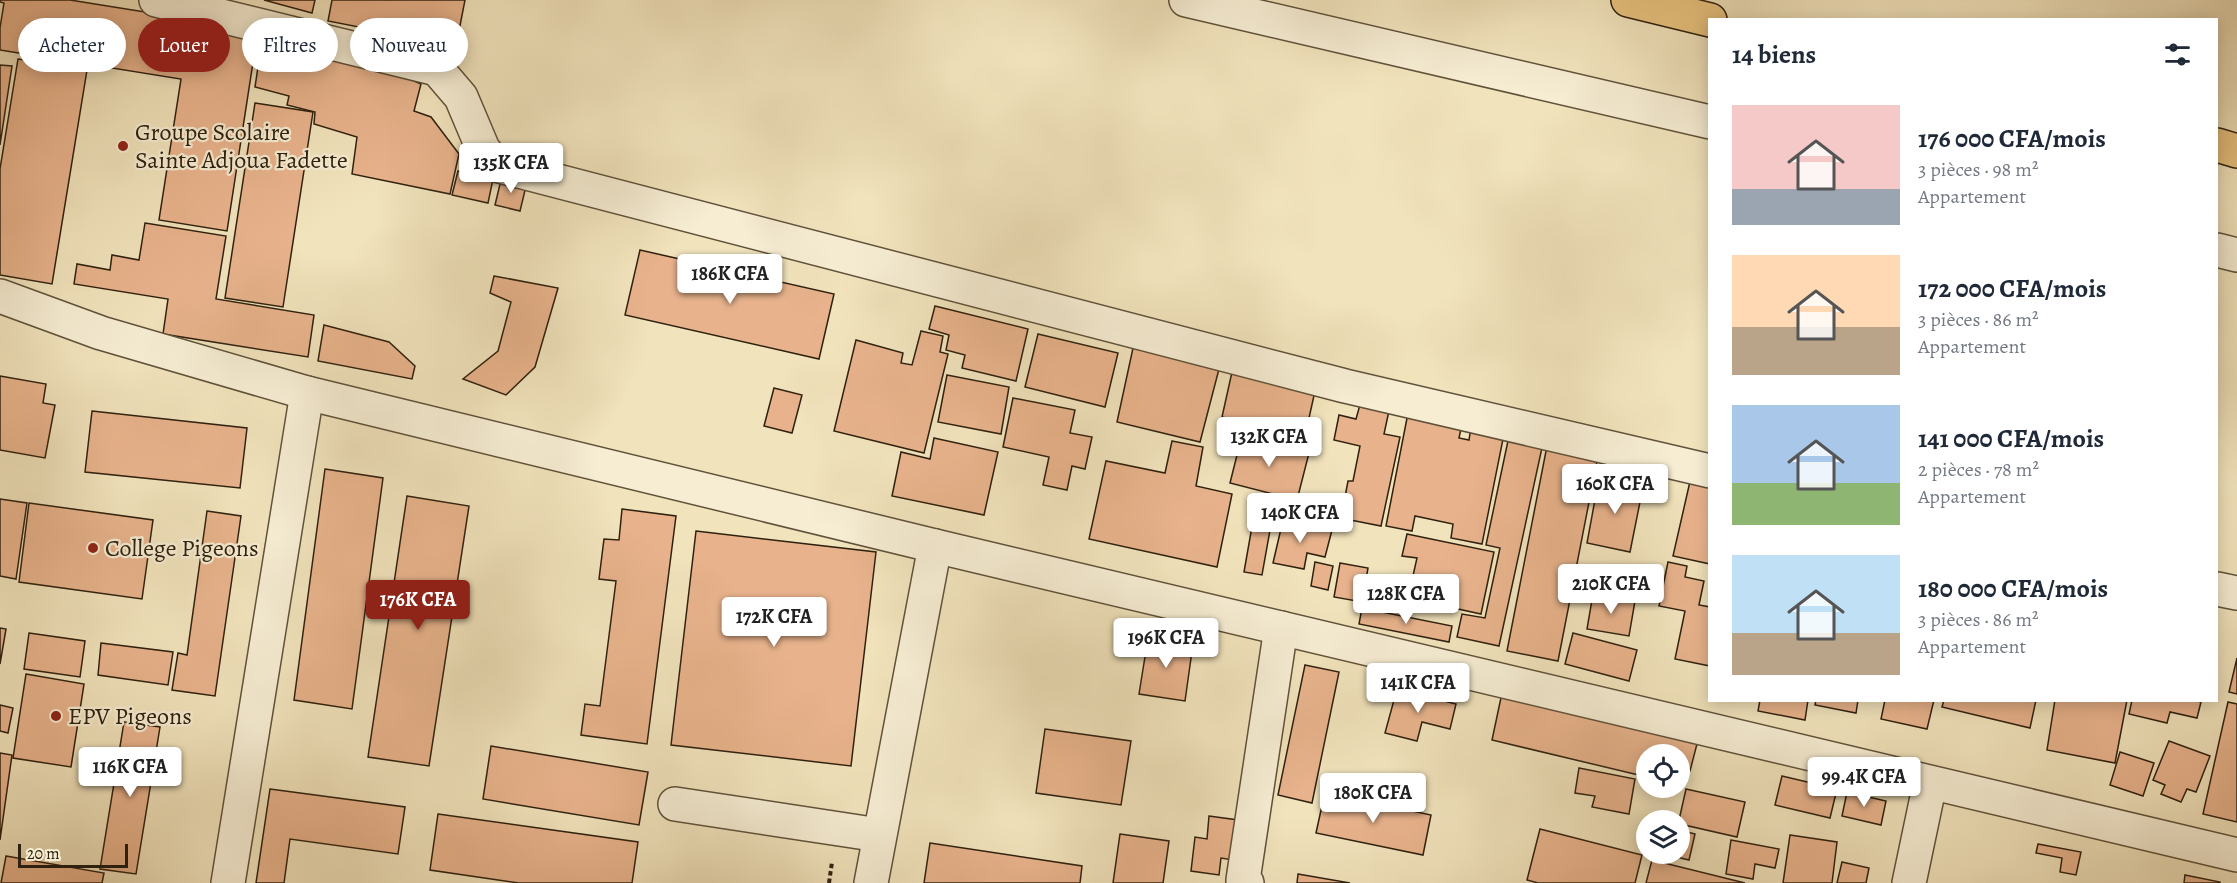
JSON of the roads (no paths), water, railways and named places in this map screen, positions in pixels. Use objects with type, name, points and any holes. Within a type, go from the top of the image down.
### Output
[{"type":"highway","points":[[1628,0],[1708,20]]},
{"type":"highway","points":[[2218,144],[2237,147]]},
{"type":"highway","points":[[2218,144],[2237,152]]},
{"type":"street","points":[[156,0],[437,69],[461,97],[483,149],[496,165],[1345,386],[1708,471]]},
{"type":"street","points":[[1186,0],[1708,122]]},
{"type":"street","points":[[2218,250],[2237,255]]},
{"type":"street","points":[[0,296],[100,333],[307,393],[935,546],[2237,855]]},
{"type":"street","points":[[228,883],[307,393]]},
{"type":"street","points":[[871,883],[935,546]]},
{"type":"street","points":[[2218,589],[2237,593]]},
{"type":"street","points":[[1247,883],[1243,880],[1281,628]]},
{"type":"street","points":[[1909,883],[1930,783]]},
{"type":"street","points":[[675,804],[879,835]]},
{"type":"place","name":"Groupe Scolaire Sainte Adjoua Fadette","points":[[123,146]]},
{"type":"place","name":"College Pigeons","points":[[93,548]]},
{"type":"place","name":"EPV Pigeons","points":[[56,716]]}]
